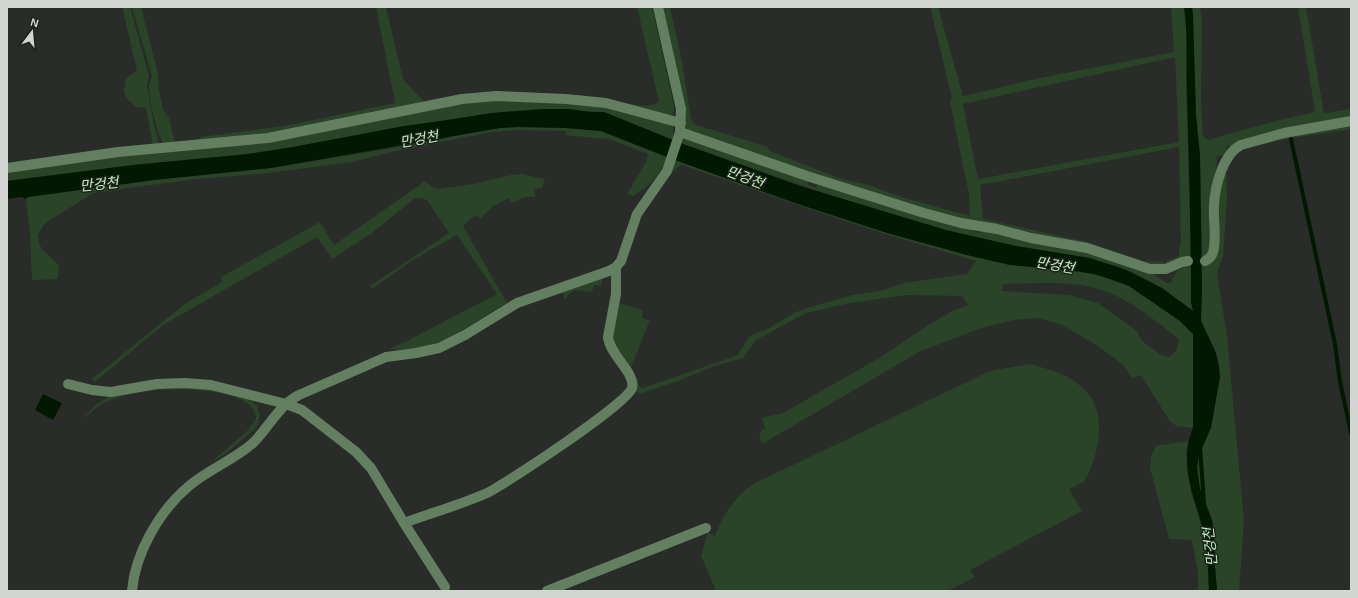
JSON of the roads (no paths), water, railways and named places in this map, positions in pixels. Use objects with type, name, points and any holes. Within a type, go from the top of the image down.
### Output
[{"type":"street","points":[[132,591],[135,572],[141,554],[150,535],[176,499],[189,486],[228,461],[253,442],[286,404],[299,394],[386,357],[439,348],[465,335],[517,303],[609,271],[616,267],[621,261],[638,214],[666,171],[679,131],[681,109],[658,7]]},
{"type":"street","points":[[7,168],[118,152],[268,138],[462,99],[496,96],[566,99],[606,103],[679,131],[806,176],[924,214],[961,224],[997,229],[1031,238],[1087,248],[1150,269],[1166,269],[1188,261]]},
{"type":"street","points":[[1205,261],[1210,259],[1214,251],[1214,204],[1217,188],[1226,158],[1235,148],[1262,138],[1351,121]]},
{"type":"street","points":[[404,523],[488,492],[526,470],[626,397],[632,386],[632,378],[612,351],[608,337],[616,294],[616,267]]},
{"type":"street","points":[[68,384],[92,390],[111,392],[157,384],[185,383],[211,385],[286,404],[302,410],[356,452],[371,468],[445,587]]},
{"type":"street","points":[[547,591],[706,528]]},
{"type":"water","points":[[1184,7],[1192,7],[1193,15],[1196,115],[1200,156],[1201,321],[1216,353],[1220,377],[1211,428],[1199,455],[1197,467],[1200,489],[1212,520],[1217,591],[1209,591],[1205,539],[1190,484],[1188,471],[1187,457],[1193,427],[1193,334],[1180,321],[1129,286],[1107,278],[1094,274],[1074,271],[1010,265],[967,255],[887,233],[795,203],[675,160],[680,143],[800,186],[946,230],[1016,246],[1090,258],[1126,270],[1162,288],[1193,311],[1191,302],[1187,81]]},
{"type":"water","points":[[543,109],[569,109],[604,112],[673,140],[667,157],[601,131],[566,128],[500,128],[271,168],[154,180],[28,197],[26,199],[22,197],[7,199],[7,181],[133,165],[248,154],[404,126],[492,113]]},
{"type":"water","points":[[43,394],[62,403],[53,420],[35,410]]},
{"type":"waterway","points":[[1291,139],[1335,344],[1340,382],[1351,433]]},
{"type":"waterway","name":"만겅천","points":[[1200,448],[1204,503]]}]
